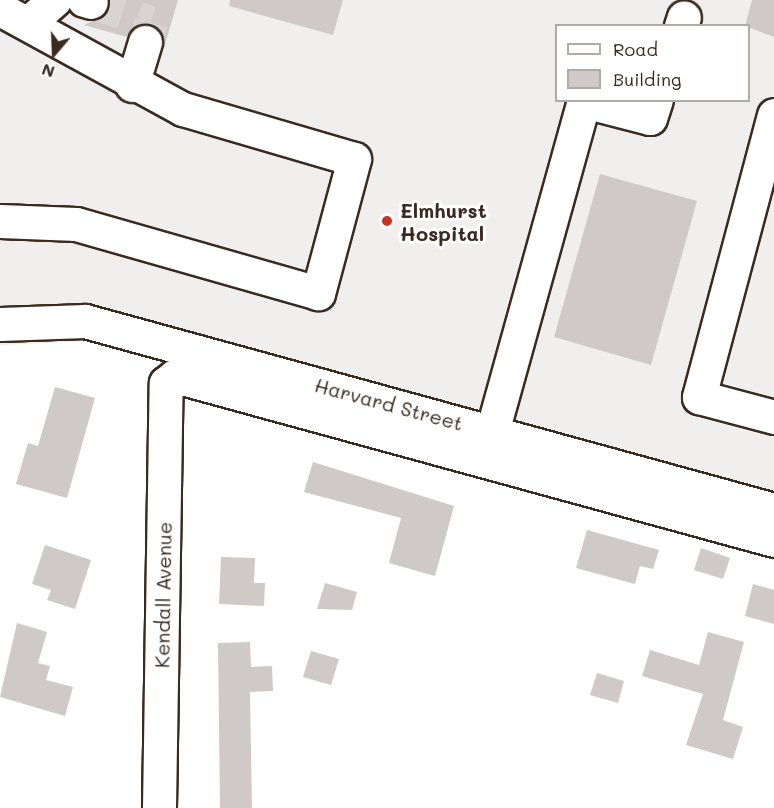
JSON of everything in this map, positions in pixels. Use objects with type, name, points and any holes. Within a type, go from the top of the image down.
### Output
[{"type":"street","points":[[14,16],[54,0]]},
{"type":"street","points":[[0,221],[76,224],[318,293],[354,159],[231,126],[132,84],[14,16]]},
{"type":"street","points":[[132,84],[145,42]]},
{"type":"street","points":[[492,432],[584,102]]},
{"type":"street","points":[[588,102],[650,118],[655,102]]},
{"type":"street","points":[[774,115],[699,397],[774,417]]},
{"type":"street","name":"Harvard Street","points":[[0,324],[85,321],[774,510]]},
{"type":"street","name":"Harvard Street","points":[[166,383],[188,375],[774,540]]},
{"type":"street","name":"Kendall Avenue","points":[[159,808],[166,383]]},
{"type":"shaded area","name":"Elmhurst Hospital","points":[[0,0],[774,0],[774,529],[95,341],[0,345]]},
{"type":"building","points":[[109,0],[178,0],[164,48],[159,30],[150,24],[133,28],[127,37],[84,25],[104,15]]},
{"type":"building","points":[[230,0],[343,0],[333,35],[229,6]]},
{"type":"building","points":[[752,0],[774,0],[774,37],[750,28],[750,24],[746,24]]},
{"type":"building","points":[[600,174],[697,201],[651,365],[554,337]]},
{"type":"building","points":[[55,387],[95,398],[67,498],[16,484],[28,443],[38,446]]},
{"type":"building","points":[[313,462],[454,506],[435,576],[389,563],[401,518],[304,492]]},
{"type":"building","points":[[587,530],[659,550],[653,569],[640,566],[635,584],[576,568]]},
{"type":"building","points":[[45,545],[91,560],[75,609],[47,600],[51,590],[32,584]]},
{"type":"building","points":[[701,548],[730,558],[723,579],[694,570]]},
{"type":"building","points":[[221,557],[255,558],[254,583],[265,583],[264,606],[219,604]]},
{"type":"building","points":[[325,583],[357,592],[352,610],[317,609]]},
{"type":"building","points":[[753,584],[774,590],[774,624],[745,616]]},
{"type":"building","points":[[17,623],[47,632],[38,663],[50,666],[46,680],[73,687],[65,716],[0,697]]},
{"type":"building","points":[[708,632],[744,642],[723,720],[743,727],[733,759],[686,745],[703,694],[642,676],[650,650],[699,665]]},
{"type":"building","points":[[250,642],[251,667],[272,666],[273,691],[250,692],[252,808],[220,808],[218,643]]},
{"type":"building","points":[[311,651],[339,659],[331,685],[303,677]]},
{"type":"building","points":[[597,673],[624,681],[618,703],[590,695]]},
{"type":"tunnel","points":[[91,2],[151,22],[145,42]]},
{"type":"place","name":"Elmhurst Hospital","points":[[387,221]]}]
